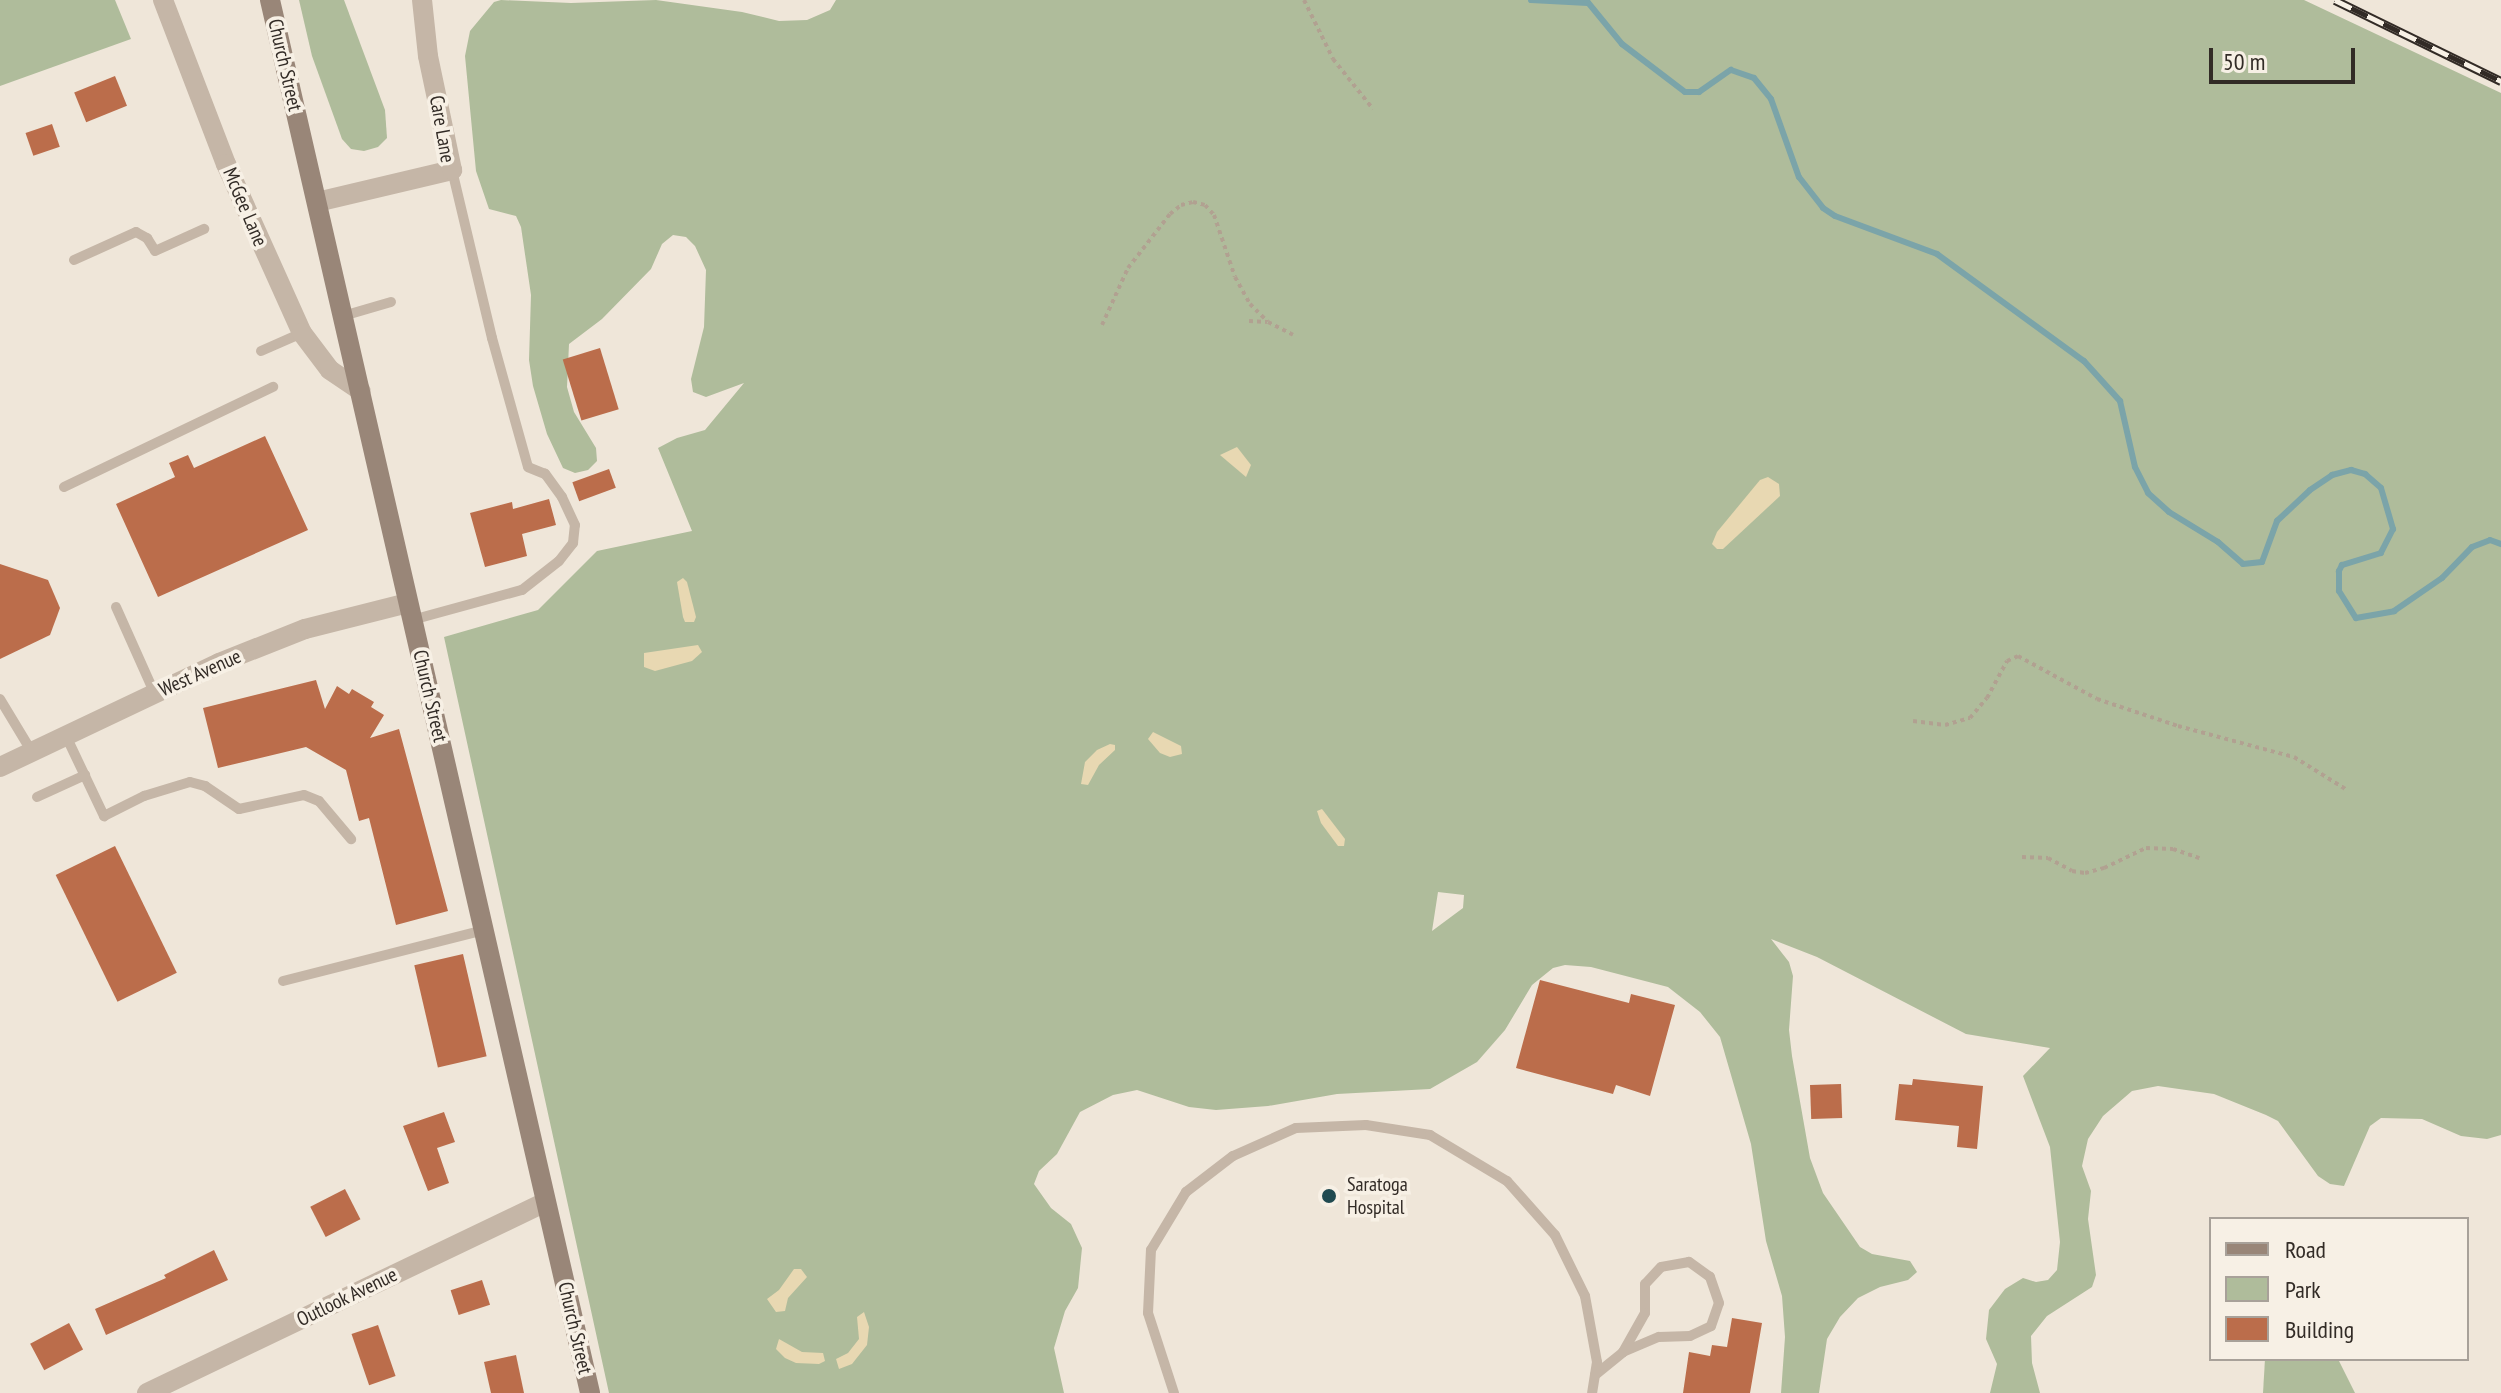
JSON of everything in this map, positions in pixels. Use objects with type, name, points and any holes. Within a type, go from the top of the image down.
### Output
[{"type":"main road","name":"Church Street","points":[[270,0],[590,1393]]},
{"type":"street","name":"McGee Lane","points":[[163,0],[226,164],[302,333],[330,370],[361,391]]},
{"type":"street","name":"Care Lane","points":[[317,202],[452,170],[428,56],[422,0]]},
{"type":"street","name":"West Avenue","points":[[0,767],[219,663],[305,629],[410,611]]},
{"type":"street","name":"Outlook Avenue","points":[[147,1393],[546,1202]]},
{"type":"lane","points":[[410,611],[522,590],[559,561],[573,543],[575,525],[562,497],[545,474],[528,467],[492,338],[452,170]]},
{"type":"lane","points":[[74,260],[136,232],[147,238],[155,251],[204,229]]},
{"type":"lane","points":[[343,316],[391,302]]},
{"type":"lane","points":[[261,351],[302,333]]},
{"type":"lane","points":[[64,487],[273,387]]},
{"type":"lane","points":[[116,607],[155,694]]},
{"type":"lane","points":[[0,699],[32,752]]},
{"type":"lane","points":[[66,736],[104,816],[144,796],[190,782],[205,786],[239,809],[304,795],[319,801],[351,839]]},
{"type":"lane","points":[[37,797],[85,775]]},
{"type":"lane","points":[[283,981],[484,930]]},
{"type":"lane","points":[[1174,1393],[1148,1313],[1151,1250],[1186,1192],[1233,1156],[1296,1128],[1366,1125],[1430,1135],[1507,1181],[1555,1235],[1585,1296],[1597,1362],[1592,1393]]},
{"type":"lane","points":[[1595,1375],[1623,1352],[1659,1337],[1690,1336],[1711,1326],[1719,1303],[1710,1277],[1689,1262],[1661,1267],[1645,1284],[1645,1313],[1623,1352]]},
{"type":"path","points":[[1304,0],[1333,59],[1373,109]]},
{"type":"path","points":[[1102,325],[1128,268],[1170,214],[1181,205],[1193,202],[1205,205],[1214,215],[1235,277],[1250,304],[1268,322],[1293,335]]},
{"type":"path","points":[[1249,321],[1268,322]]},
{"type":"path","points":[[1913,721],[1945,725],[1970,718],[1987,698],[2007,661],[2018,656],[2097,699],[2178,726],[2294,757],[2347,790]]},
{"type":"path","points":[[2022,857],[2048,858],[2072,871],[2085,873],[2104,868],[2146,848],[2173,849],[2199,858]]},
{"type":"green space","points":[[0,0],[115,0],[131,39],[0,86]]},
{"type":"green space","points":[[299,0],[344,0],[385,110],[387,138],[378,147],[364,151],[351,149],[342,139],[312,56]]},
{"type":"green space","points":[[656,0],[742,12],[779,21],[807,20],[830,10],[836,0],[2304,0],[2501,93],[2501,1135],[2487,1139],[2461,1136],[2422,1119],[2381,1118],[2370,1126],[2344,1186],[2330,1184],[2318,1176],[2278,1121],[2266,1115],[2214,1094],[2158,1086],[2132,1091],[2103,1116],[2088,1139],[2082,1166],[2091,1191],[2088,1219],[2096,1275],[2092,1287],[2047,1316],[2031,1336],[2032,1363],[2040,1393],[1990,1393],[1997,1364],[1986,1339],[1989,1310],[2005,1289],[2023,1278],[2036,1282],[2048,1280],[2057,1270],[2060,1242],[2050,1147],[2023,1076],[2050,1048],[1966,1034],[1817,957],[1771,939],[1789,962],[1793,976],[1789,1030],[1792,1056],[1810,1158],[1823,1193],[1860,1247],[1872,1254],[1910,1261],[1917,1272],[1908,1280],[1880,1287],[1858,1298],[1840,1317],[1827,1339],[1819,1393],[1781,1393],[1785,1337],[1782,1296],[1766,1241],[1751,1144],[1720,1037],[1700,1012],[1668,987],[1591,967],[1565,965],[1553,968],[1532,985],[1505,1030],[1477,1062],[1430,1089],[1337,1094],[1268,1106],[1216,1110],[1189,1107],[1137,1090],[1113,1095],[1080,1112],[1057,1154],[1039,1171],[1034,1184],[1051,1208],[1071,1224],[1082,1248],[1078,1288],[1065,1311],[1054,1348],[1064,1393],[609,1393],[444,637],[538,610],[597,551],[692,531],[658,448],[677,438],[705,430],[744,383],[706,397],[693,392],[691,379],[704,327],[706,270],[695,246],[686,237],[673,235],[662,244],[651,269],[602,319],[569,344],[567,387],[574,412],[596,448],[597,461],[588,470],[575,473],[563,468],[547,434],[533,386],[529,360],[531,295],[521,227],[516,216],[489,209],[476,171],[465,56],[470,31],[494,2]],"holes":[[[1438,892],[1464,895],[1463,908],[1432,931]]]},
{"type":"green space","points":[[2265,1361],[2339,1361],[2355,1393],[2263,1393]]},
{"type":"sand","points":[[1237,447],[1251,465],[1246,477],[1220,455]]},
{"type":"sand","points":[[1768,477],[1779,484],[1780,496],[1723,549],[1717,549],[1712,544],[1717,532],[1760,480]]},
{"type":"sand","points":[[683,578],[687,582],[696,617],[694,622],[685,622],[683,617],[677,582]]},
{"type":"sand","points":[[698,645],[702,652],[692,661],[655,671],[644,667],[644,653]]},
{"type":"sand","points":[[1153,732],[1181,746],[1182,754],[1170,757],[1160,753],[1148,739]]},
{"type":"sand","points":[[1115,745],[1115,750],[1099,765],[1088,785],[1081,784],[1085,762],[1097,750]]},
{"type":"sand","points":[[1322,809],[1345,839],[1344,846],[1338,846],[1321,823],[1317,811]]},
{"type":"sand","points":[[794,1269],[801,1269],[807,1277],[788,1298],[785,1311],[776,1312],[767,1299],[779,1290]]},
{"type":"sand","points":[[864,1312],[869,1327],[867,1345],[852,1364],[839,1369],[836,1359],[848,1353],[859,1339],[857,1317]]},
{"type":"sand","points":[[779,1339],[802,1352],[823,1353],[825,1361],[819,1364],[796,1363],[785,1358],[776,1349]]},
{"type":"building","points":[[115,76],[127,106],[86,122],[74,92]]},
{"type":"building","points":[[52,124],[60,147],[33,156],[26,133]]},
{"type":"building","points":[[600,348],[619,409],[581,421],[563,359]]},
{"type":"building","points":[[265,436],[308,530],[158,597],[116,504],[175,477],[169,463],[188,455],[194,468]]},
{"type":"building","points":[[609,469],[616,488],[579,501],[572,482]]},
{"type":"building","points":[[549,499],[556,525],[522,534],[527,556],[485,567],[470,513],[512,502],[513,509]]},
{"type":"building","points":[[0,564],[48,580],[60,608],[50,635],[0,659]]},
{"type":"building","points":[[316,680],[325,709],[337,686],[349,694],[352,689],[374,702],[371,707],[384,715],[370,738],[399,729],[448,911],[396,925],[369,818],[359,821],[346,770],[306,747],[218,768],[203,708]]},
{"type":"building","points":[[115,846],[177,973],[117,1002],[56,875]]},
{"type":"building","points":[[463,954],[487,1056],[438,1068],[414,965]]},
{"type":"building","points":[[1540,980],[1629,1003],[1631,994],[1675,1005],[1650,1096],[1616,1085],[1613,1094],[1516,1068]]},
{"type":"building","points":[[1913,1079],[1983,1086],[1977,1149],[1957,1147],[1959,1126],[1895,1120],[1899,1084],[1912,1085]]},
{"type":"building","points":[[1841,1084],[1842,1118],[1811,1119],[1810,1085]]},
{"type":"building","points":[[444,1112],[455,1142],[437,1148],[449,1183],[428,1191],[403,1126]]},
{"type":"building","points":[[345,1189],[360,1219],[326,1237],[310,1207]]},
{"type":"building","points":[[214,1250],[228,1280],[106,1335],[95,1309],[166,1278],[164,1275]]},
{"type":"building","points":[[482,1280],[490,1305],[459,1315],[451,1290]]},
{"type":"building","points":[[1732,1318],[1762,1323],[1750,1393],[1683,1393],[1689,1352],[1710,1356],[1712,1345],[1727,1347]]},
{"type":"building","points":[[69,1323],[83,1349],[44,1370],[30,1344]]},
{"type":"building","points":[[378,1325],[396,1376],[369,1385],[352,1334]]},
{"type":"building","points":[[516,1355],[524,1393],[491,1393],[484,1362]]},
{"type":"waterway","points":[[1531,0],[1588,3]]},
{"type":"waterway","points":[[1586,0],[1622,44],[1685,92],[1699,92],[1731,70],[1754,78],[1771,99],[1799,177],[1823,208],[1835,216],[1937,254],[2084,361],[2120,401],[2135,467],[2148,493],[2169,512],[2218,542],[2243,564],[2262,562],[2277,521],[2310,490],[2332,475],[2351,470],[2365,474],[2381,488],[2393,529],[2381,553],[2342,565],[2339,571],[2339,591],[2356,618],[2394,611],[2442,578],[2472,547],[2490,540],[2501,544]]},
{"type":"railway","points":[[2335,0],[2501,81]]},
{"type":"place","name":"Saratoga Hospital","points":[[1329,1196]]}]
